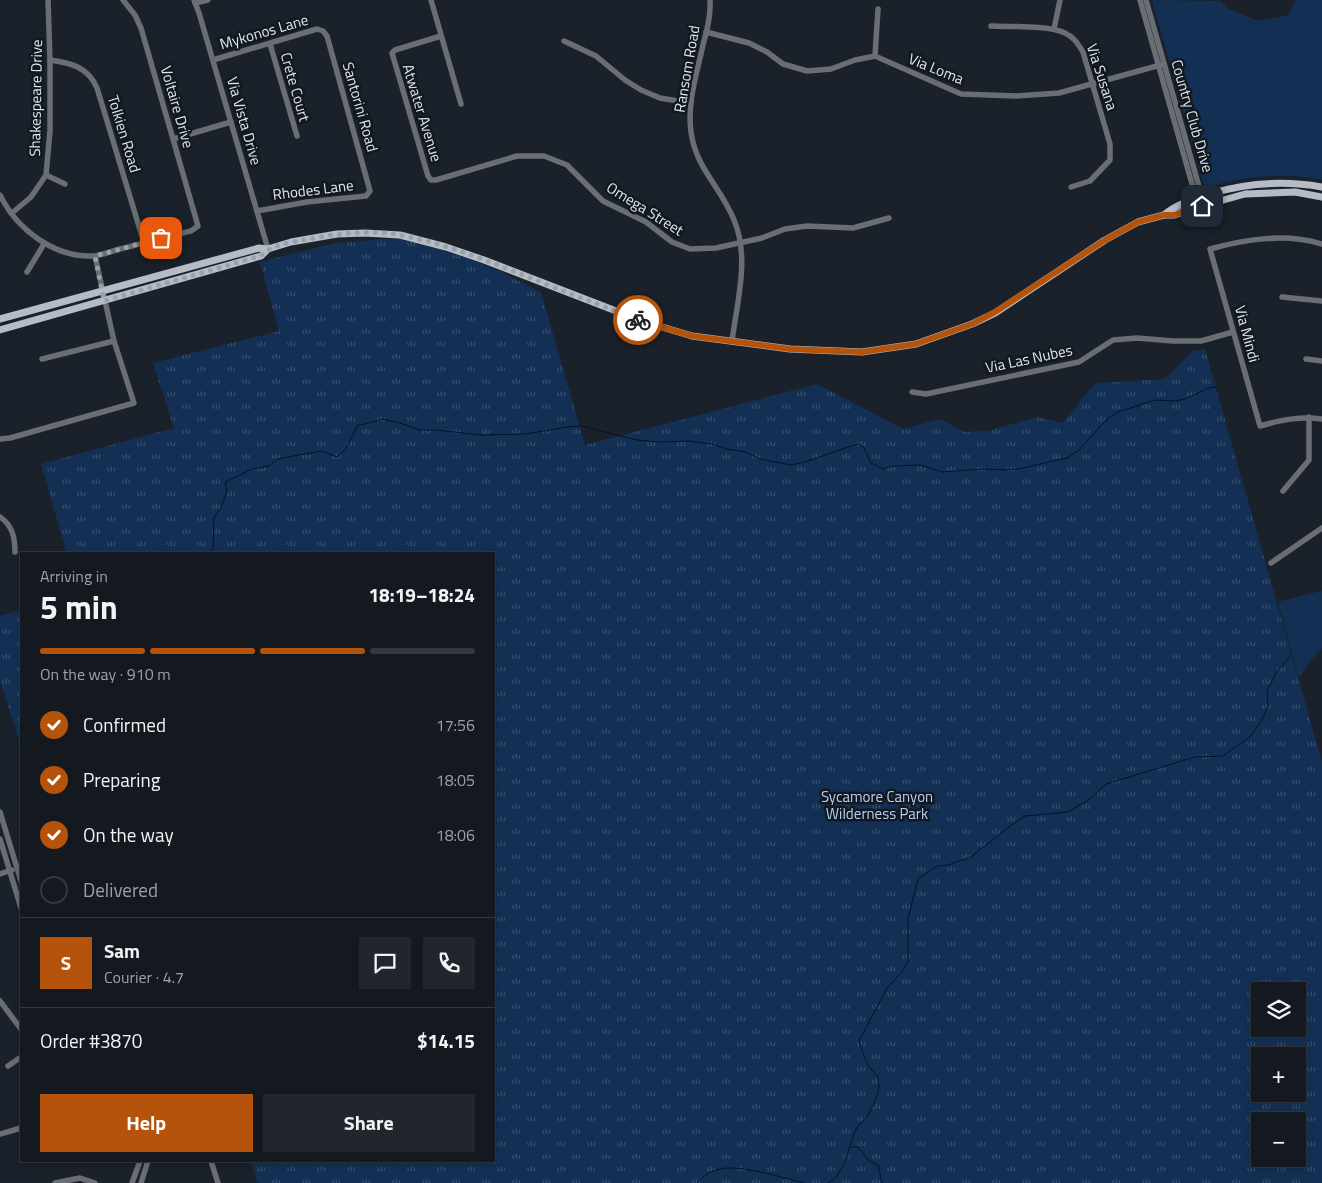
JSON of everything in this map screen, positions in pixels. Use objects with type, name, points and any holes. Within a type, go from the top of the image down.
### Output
[{"type":"main road","points":[[1164,215],[1175,206],[1246,184],[1299,183],[1322,187]]},
{"type":"main road","points":[[0,319],[259,248],[268,249],[291,242],[336,234],[365,233],[400,235],[446,247],[642,321],[692,336],[790,349],[862,352],[916,344],[972,324],[995,312],[1105,240],[1138,222],[1164,215],[1174,215],[1227,198],[1252,193],[1296,192],[1322,197]]},
{"type":"main road","points":[[0,330],[260,256],[268,249]]},
{"type":"street","name":"Shakespeare Drive","points":[[12,214],[31,197],[46,175],[50,139],[48,0]]},
{"type":"street","name":"Voltaire Drive","points":[[123,0],[135,15],[141,28],[198,226],[191,232],[144,243]]},
{"type":"street","points":[[194,2],[208,0]]},
{"type":"street","points":[[431,0],[462,104]]},
{"type":"street","name":"Ransom Road","points":[[710,0],[706,32],[690,103],[691,131],[698,157],[707,176],[730,210],[736,224],[740,242],[742,265],[732,340]]},
{"type":"street","points":[[1054,29],[1060,0]]},
{"type":"street","name":"Country Club Drive","points":[[1140,0],[1202,206]]},
{"type":"street","name":"Country Club Drive","points":[[1146,0],[1161,65]]},
{"type":"street","name":"Via Vista Drive","points":[[194,2],[213,60],[268,249]]},
{"type":"street","points":[[706,32],[749,43],[783,64],[807,71],[831,69],[855,60],[875,56],[878,9]]},
{"type":"street","name":"Via Susana","points":[[991,26],[1054,29],[1064,32],[1076,41],[1083,52],[1110,144],[1110,160],[1090,181],[1071,187]]},
{"type":"street","name":"Mykonos Lane","points":[[213,60],[317,29],[323,30]]},
{"type":"street","name":"Santorini Road","points":[[323,30],[327,36],[370,191]]},
{"type":"street","name":"Atwater Avenue","points":[[431,180],[428,176],[392,52],[442,36]]},
{"type":"street","points":[[564,41],[596,56],[625,80],[641,90],[660,98],[690,103]]},
{"type":"street","name":"Crete Court","points":[[270,44],[297,136]]},
{"type":"street","name":"Via Loma","points":[[875,56],[961,94],[1016,96],[1059,93],[1161,65]]},
{"type":"street","name":"Tolkien Road","points":[[50,60],[70,63],[82,68],[92,78],[97,88],[144,243]]},
{"type":"street","points":[[173,139],[231,122]]},
{"type":"street","name":"Omega Street","points":[[431,180],[517,156],[544,156],[569,167],[603,201],[646,222],[676,245],[701,250],[762,238],[785,229],[807,226],[853,228],[889,218]]},
{"type":"street","points":[[46,175],[65,184]]},
{"type":"street","name":"Rhodes Lane","points":[[257,211],[307,202],[366,196],[370,191]]},
{"type":"street","points":[[0,195],[12,214],[25,228],[44,244],[66,253],[95,256],[144,243]]},
{"type":"street","name":"Via Mindi","points":[[1310,417],[1287,418],[1260,426],[1210,249],[1238,241],[1262,238],[1288,239],[1322,244]]},
{"type":"street","points":[[27,272],[44,244]]},
{"type":"street","points":[[0,439],[10,438],[134,403],[114,341],[95,256]]},
{"type":"street","points":[[1282,297],[1322,301]]},
{"type":"street","name":"Via Las Nubes","points":[[912,392],[926,394],[1079,362],[1114,340],[1137,338],[1201,341],[1233,332]]},
{"type":"street","points":[[42,359],[114,341]]},
{"type":"street","points":[[1306,359],[1322,361]]},
{"type":"street","points":[[1283,491],[1309,460],[1310,417],[1322,419]]},
{"type":"street","points":[[0,517],[9,524],[12,531],[15,552]]},
{"type":"street","points":[[1271,563],[1322,528]]},
{"type":"street","points":[[0,812],[20,878]]},
{"type":"street","points":[[0,839],[20,905]]},
{"type":"street","points":[[0,874],[17,868]]},
{"type":"street","points":[[0,1001],[20,1028]]},
{"type":"street","points":[[8,1066],[20,1058]]},
{"type":"street","points":[[0,1134],[20,1128]]},
{"type":"street","points":[[132,1183],[140,1162]]},
{"type":"street","points":[[141,1183],[148,1162]]},
{"type":"street","points":[[211,1162],[218,1183]]},
{"type":"street","points":[[55,1183],[80,1178],[95,1183]]},
{"type":"green space","points":[[1152,0],[1221,1],[1228,9],[1258,21],[1288,15],[1296,0],[1322,0],[1322,180],[1293,176],[1264,176],[1204,186]]},
{"type":"green space","name":"Sycamore Canyon Wilderness Park","points":[[398,238],[446,251],[493,268],[541,292],[585,445],[817,384],[903,429],[940,419],[964,432],[988,431],[1037,417],[1063,423],[1095,383],[1165,379],[1193,351],[1205,349],[1322,762],[1322,1183],[258,1183],[251,1162],[495,1162],[495,552],[66,552],[41,464],[174,428],[153,363],[279,331],[260,262],[335,243]]},
{"type":"green space","points":[[1322,591],[1322,648],[1299,678],[1278,602]]},
{"type":"green space","points":[[20,610],[20,744],[0,680],[0,616]]},
{"type":"waterway","points":[[211,552],[213,547],[214,518],[227,492],[225,482],[252,469],[269,466],[277,459],[321,451],[337,457],[346,449],[357,426],[383,419],[419,430],[481,435],[525,434],[582,426],[637,440],[660,442],[689,441],[712,444],[745,452],[760,459],[791,465],[857,444],[863,446],[871,463],[883,469],[893,466],[921,465],[942,472],[984,469],[1005,470],[1019,469],[1067,458],[1079,450],[1107,419],[1118,412],[1155,400],[1175,401],[1185,399],[1209,388],[1216,387]]},
{"type":"waterway","points":[[828,1183],[834,1179],[843,1166],[856,1130],[868,1115],[877,1094],[878,1078],[867,1063],[859,1041],[887,988],[908,962],[908,918],[918,879],[937,866],[948,865],[971,857],[1025,816],[1068,812],[1091,798],[1106,784],[1195,757],[1223,756],[1251,736],[1263,718],[1268,706],[1267,691],[1276,673],[1291,655]]},
{"type":"waterway","points":[[851,1147],[858,1147],[869,1161],[878,1165],[882,1183]]},
{"type":"waterway","points":[[697,1183],[710,1172],[728,1168],[762,1172],[804,1183]]},
{"type":"way so far","points":[[161,238],[95,256],[104,301],[260,256],[268,249],[291,242],[336,234],[365,233],[400,235],[446,247],[638,320]]},
{"type":"route","points":[[638,320],[692,336],[790,349],[862,352],[916,344],[946,335],[995,312],[1105,240],[1138,222],[1164,215],[1174,215],[1202,206]]}]
